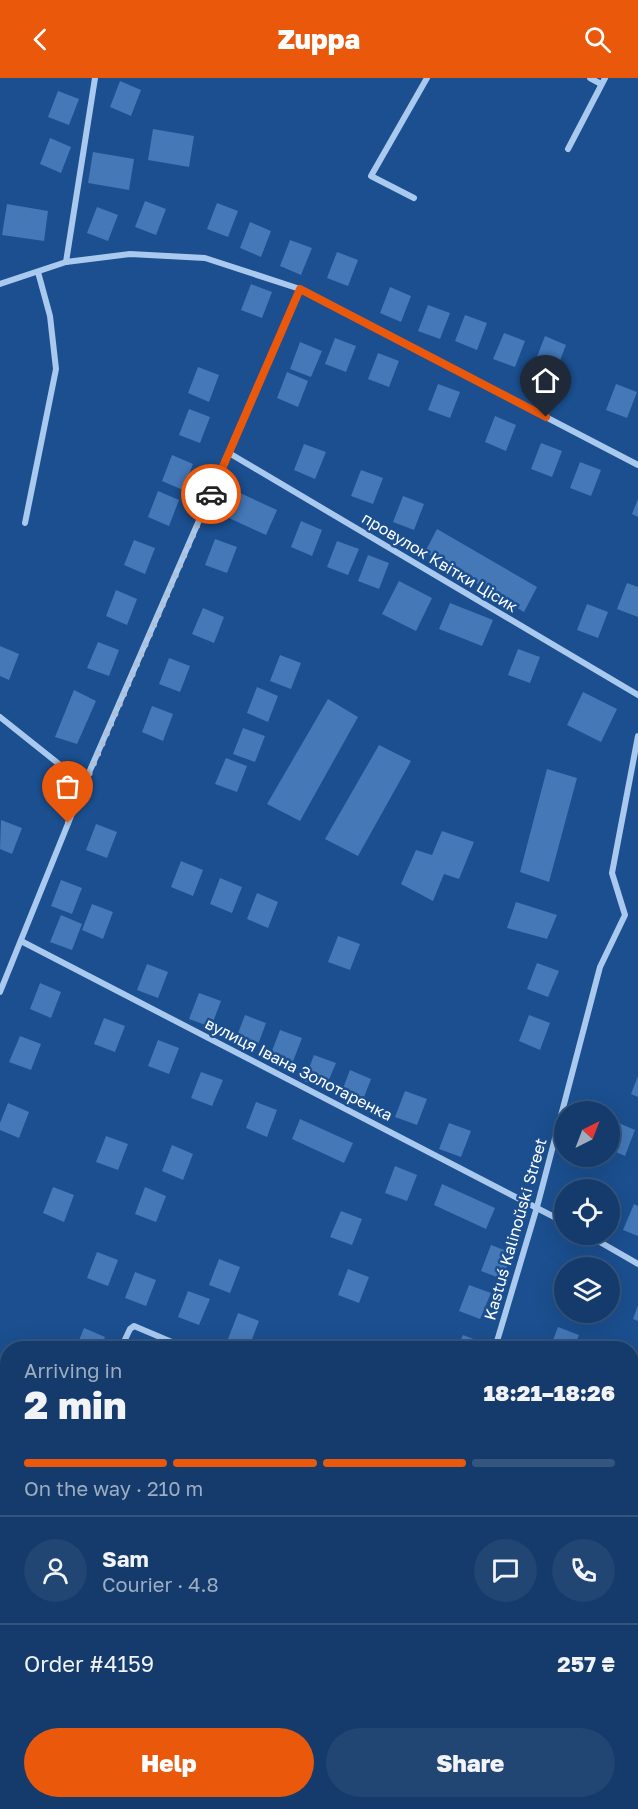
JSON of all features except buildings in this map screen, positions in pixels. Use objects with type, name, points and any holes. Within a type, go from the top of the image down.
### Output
[{"type":"street","points":[[66,262],[96,78]]},
{"type":"street","points":[[414,198],[371,176],[427,78]]},
{"type":"street","points":[[568,149],[603,81],[590,78]]},
{"type":"street","points":[[0,284],[66,262],[130,254],[205,258],[300,289],[638,465]]},
{"type":"street","points":[[25,524],[56,369],[50,316],[38,272]]},
{"type":"street","points":[[0,992],[84,784],[300,289]]},
{"type":"street","name":"провулок Квітки Цісик","points":[[229,453],[638,695]]},
{"type":"street","points":[[0,717],[84,784]]},
{"type":"street","name":"Kastuś Kalinoŭski Street","points":[[497,1341],[537,1207],[600,967],[625,915],[612,873],[638,736]]},
{"type":"street","name":"вулиця Івана Золотаренка","points":[[21,941],[554,1216]]},
{"type":"street","points":[[605,1245],[638,1264]]},
{"type":"street","points":[[124,1341],[134,1326],[169,1341]]},
{"type":"way so far","points":[[68,823],[211,494]]},
{"type":"route","points":[[211,494],[300,289],[546,417]]}]
